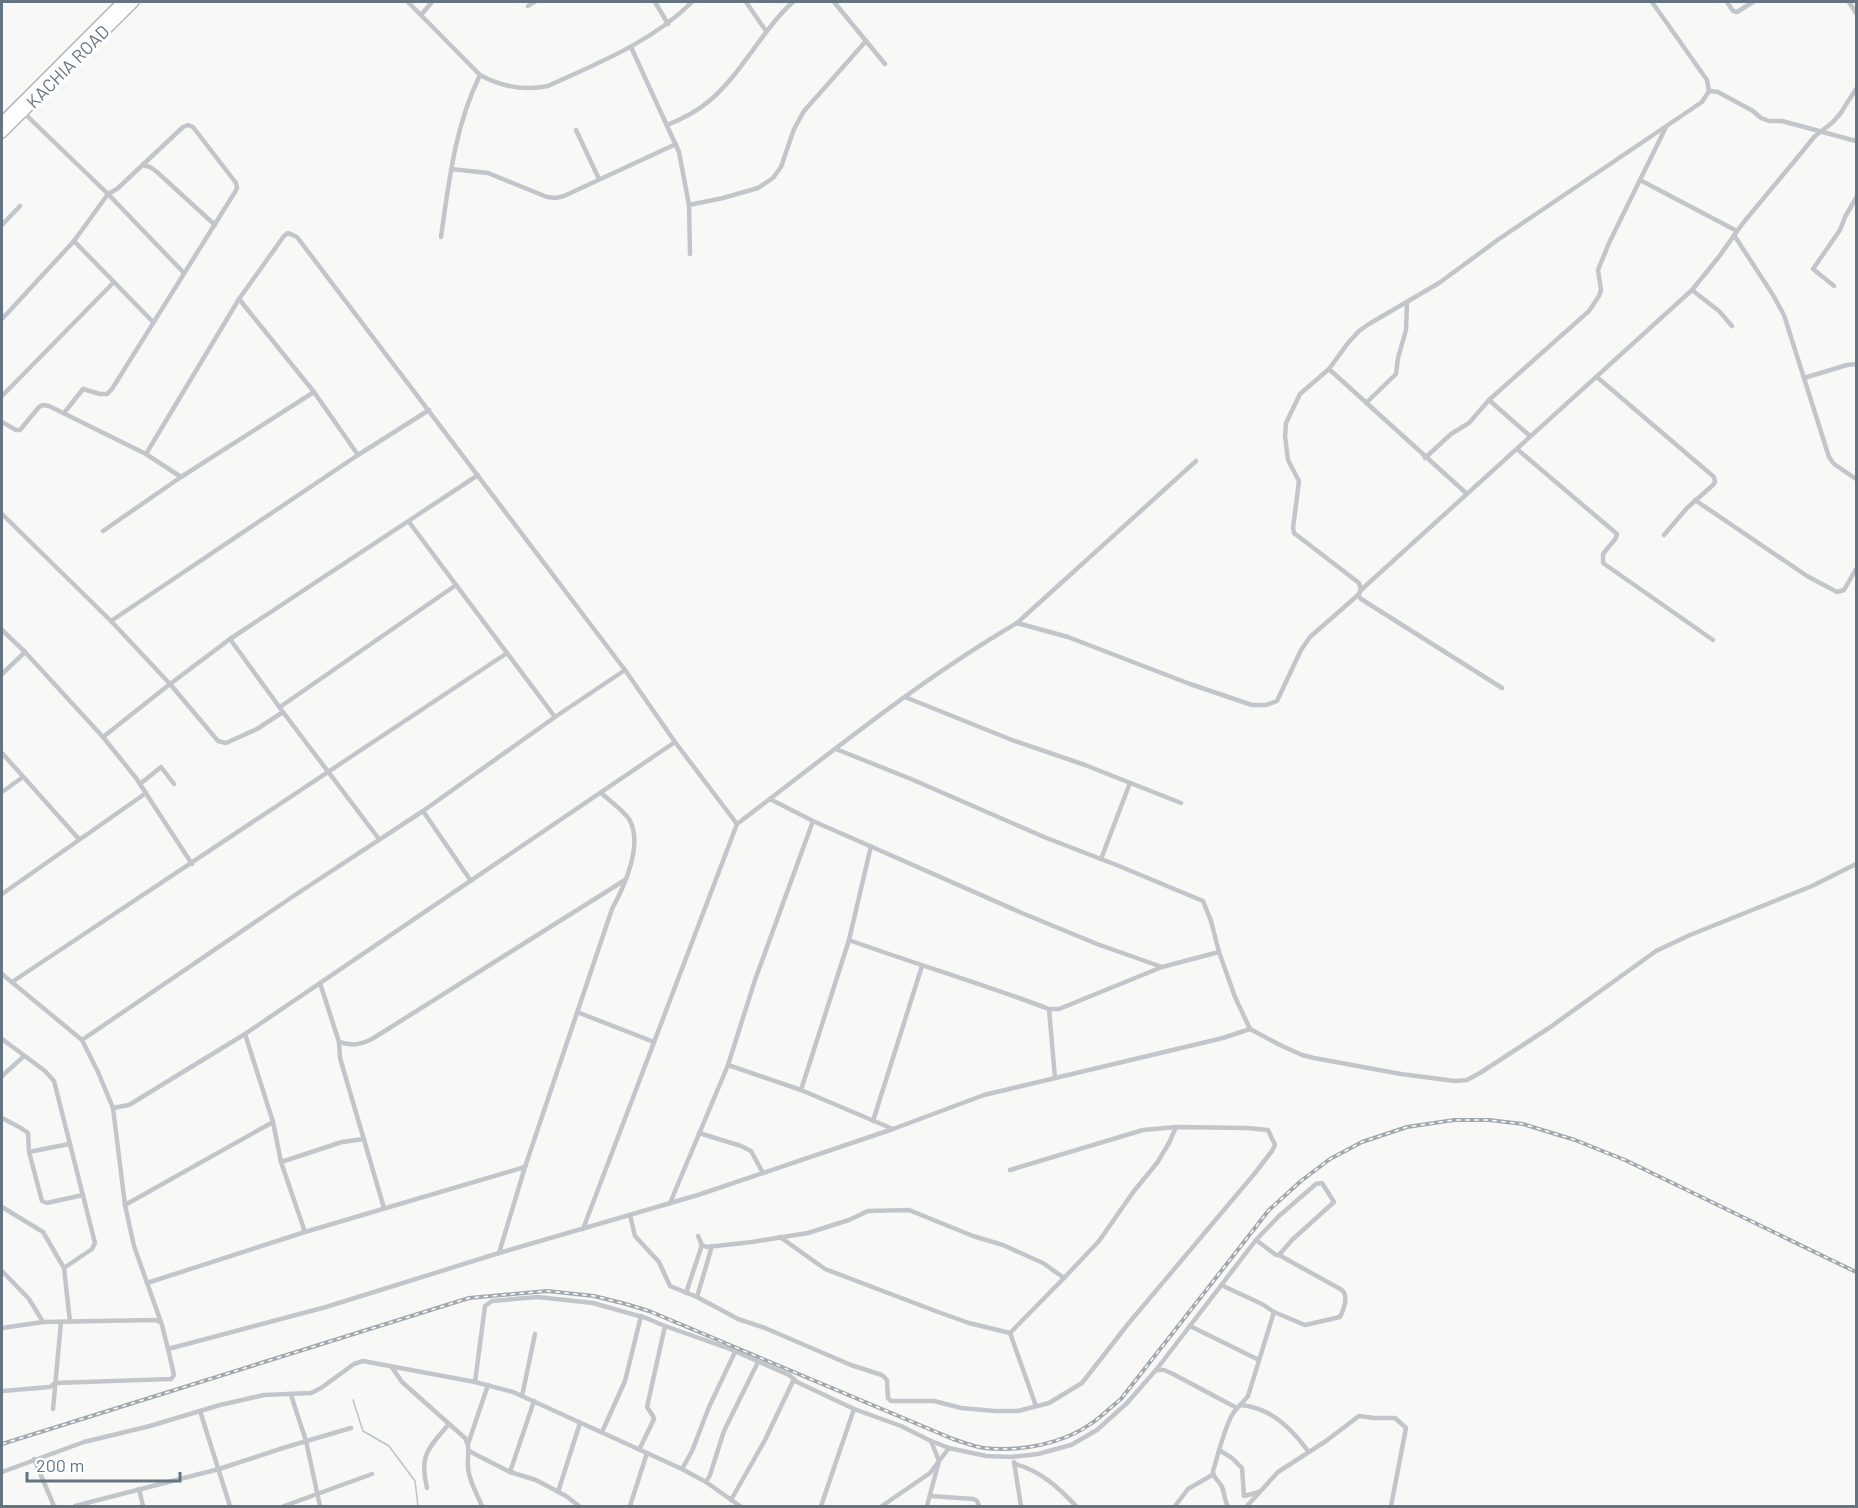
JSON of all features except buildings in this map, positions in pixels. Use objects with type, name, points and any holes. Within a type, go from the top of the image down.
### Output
[{"type":"highway","name":"KACHIA ROAD","points":[[2,122],[122,2]]},
{"type":"highway","name":"KACHIA ROAD","points":[[2,133],[134,2]]},
{"type":"street","points":[[408,2],[480,75],[508,87],[548,86],[631,46],[668,24],[692,2]]},
{"type":"street","points":[[422,15],[432,2]]},
{"type":"street","points":[[528,6],[534,2]]},
{"type":"street","points":[[655,2],[668,24]]},
{"type":"street","points":[[746,2],[766,31]]},
{"type":"street","points":[[667,125],[687,117],[709,102],[730,79],[766,31],[793,2]]},
{"type":"street","points":[[834,2],[885,64]]},
{"type":"street","points":[[1652,2],[1708,85],[1718,92],[1769,121],[1782,121],[1828,130],[1857,141]]},
{"type":"street","points":[[1727,2],[1733,11],[1737,12],[1753,2]]},
{"type":"street","points":[[1849,2],[1857,13]]},
{"type":"street","points":[[689,205],[758,188],[773,178],[781,167],[794,129],[804,111],[866,41]]},
{"type":"street","points":[[631,46],[676,144],[681,161],[689,205],[690,254]]},
{"type":"street","points":[[441,237],[451,169],[463,115],[480,75]]},
{"type":"street","points":[[1502,688],[1361,599],[1359,583],[1298,538],[1293,528],[1299,481],[1288,460],[1286,423],[1300,394],[1329,369],[1359,331],[1407,303],[1702,102],[1708,94],[1708,85]]},
{"type":"street","points":[[1828,130],[1857,89]]},
{"type":"street","points":[[1708,94],[1718,92]]},
{"type":"street","points":[[23,112],[108,194],[184,273]]},
{"type":"street","points":[[2,319],[74,241],[108,194],[117,189],[183,127],[188,125],[193,127],[237,185],[236,192],[107,394],[83,389],[64,413]]},
{"type":"street","points":[[1425,458],[1451,434],[1468,423],[1489,400],[1589,311],[1595,303],[1601,290],[1598,270],[1601,261],[1667,126]]},
{"type":"street","points":[[576,130],[598,179]]},
{"type":"street","points":[[1017,623],[1068,637],[1252,705],[1266,705],[1277,701],[1300,650],[1310,637],[1692,290],[1808,144],[1822,130]]},
{"type":"street","points":[[451,169],[488,173],[547,197],[556,198],[676,144]]},
{"type":"street","points":[[143,165],[157,172],[215,225]]},
{"type":"street","points":[[1640,180],[1736,233],[1779,305],[1829,457],[1834,464],[1857,479]]},
{"type":"street","points":[[1834,286],[1813,269],[1840,230],[1857,198]]},
{"type":"street","points":[[2,225],[20,206]]},
{"type":"street","points":[[146,454],[238,299],[284,236],[288,233],[293,234],[625,670],[736,824]]},
{"type":"street","points":[[74,241],[153,322]]},
{"type":"street","points":[[2,396],[114,282]]},
{"type":"street","points":[[1692,290],[1719,311],[1732,326]]},
{"type":"street","points":[[238,299],[314,392],[358,455]]},
{"type":"street","points":[[1366,403],[1396,374],[1406,330],[1407,303]]},
{"type":"street","points":[[1804,378],[1857,364]]},
{"type":"street","points":[[1329,369],[1466,493]]},
{"type":"street","points":[[1597,376],[1714,477],[1713,485],[1678,517],[1664,535]]},
{"type":"street","points":[[103,531],[181,477],[314,392]]},
{"type":"street","points":[[1489,400],[1530,436]]},
{"type":"street","points":[[2,422],[20,430],[43,405],[146,454],[181,477]]},
{"type":"street","points":[[111,621],[429,410]]},
{"type":"street","points":[[1517,448],[1617,534],[1603,554],[1603,562],[1713,640]]},
{"type":"street","points":[[583,1229],[736,824],[905,697],[979,645],[1017,623],[1196,461]]},
{"type":"street","points":[[103,737],[230,639],[478,475]]},
{"type":"street","points":[[1695,500],[1808,576],[1837,592],[1844,590],[1857,569]]},
{"type":"street","points":[[2,514],[111,621],[222,743],[257,729],[456,585]]},
{"type":"street","points":[[409,522],[555,717]]},
{"type":"street","points":[[2,630],[103,737],[140,784],[192,864]]},
{"type":"street","points":[[230,639],[379,839]]},
{"type":"street","points":[[2,674],[25,652]]},
{"type":"street","points":[[12,982],[507,653]]},
{"type":"street","points":[[82,1040],[423,811],[625,670]]},
{"type":"street","points":[[905,697],[1181,803]]},
{"type":"street","points":[[113,1108],[129,1105],[245,1034],[675,742]]},
{"type":"street","points":[[836,749],[1203,901],[1235,997],[1250,1029],[1302,1055],[1401,1074],[1455,1081],[1467,1080],[1480,1073],[1549,1028],[1656,951],[1812,886],[1857,864]]},
{"type":"street","points":[[2,753],[78,838]]},
{"type":"street","points":[[140,784],[161,767],[174,784]]},
{"type":"street","points":[[2,792],[23,777]]},
{"type":"street","points":[[1101,859],[1130,783]]},
{"type":"street","points":[[2,894],[78,838],[146,793]]},
{"type":"street","points":[[499,1252],[577,1012],[612,909],[621,893],[634,850],[634,834],[629,819],[601,793]]},
{"type":"street","points":[[770,799],[813,821],[1022,913],[1097,944],[1162,967]]},
{"type":"street","points":[[423,811],[471,881]]},
{"type":"street","points":[[670,1203],[728,1065],[755,980],[813,821]]},
{"type":"street","points":[[801,1090],[849,940],[871,846]]},
{"type":"street","points":[[339,1042],[352,1046],[361,1045],[372,1039],[625,880]]},
{"type":"street","points":[[849,940],[1050,1009],[1059,1009],[1162,967],[1219,951]]},
{"type":"street","points":[[873,1121],[922,966]]},
{"type":"street","points":[[2,974],[82,1040],[113,1108],[125,1205],[134,1246],[162,1325],[174,1375],[171,1379],[56,1383],[50,1388],[2,1391]]},
{"type":"street","points":[[320,983],[339,1042],[340,1058],[384,1208]]},
{"type":"street","points":[[1050,1009],[1054,1078]]},
{"type":"street","points":[[577,1012],[654,1042]]},
{"type":"street","points":[[168,1349],[326,1307],[499,1252],[670,1203],[893,1129],[984,1095],[1223,1038],[1250,1029]]},
{"type":"street","points":[[245,1034],[273,1122],[281,1162],[304,1232]]},
{"type":"street","points":[[2,1039],[45,1071],[54,1081],[95,1245],[64,1268]]},
{"type":"street","points":[[2,1076],[24,1056]]},
{"type":"street","points":[[728,1065],[801,1090],[893,1129]]},
{"type":"street","points":[[2,1118],[27,1133],[29,1152],[42,1201],[46,1203],[83,1195]]},
{"type":"street","points":[[125,1205],[273,1122]]},
{"type":"street","points":[[1010,1333],[1099,1241],[1157,1163],[1176,1128]]},
{"type":"street","points":[[630,1215],[635,1236],[659,1262],[670,1286],[738,1319],[765,1328],[851,1365],[882,1375],[887,1380],[888,1398],[891,1401],[934,1401],[961,1408],[994,1412],[1018,1411],[1049,1403],[1082,1383],[1128,1324],[1255,1173],[1275,1145],[1268,1130],[1247,1128],[1143,1130],[1010,1170]]},
{"type":"street","points":[[699,1133],[751,1151],[764,1173]]},
{"type":"street","points":[[281,1162],[342,1142],[364,1139]]},
{"type":"street","points":[[29,1152],[69,1144]]},
{"type":"street","points":[[147,1283],[304,1232],[525,1167]]},
{"type":"street","points":[[475,1382],[485,1306],[492,1301],[545,1298],[593,1303],[641,1316],[735,1352],[789,1375],[854,1409],[901,1426],[931,1442],[986,1456],[1011,1457],[1038,1454],[1071,1445],[1097,1430],[1127,1403],[1156,1370],[1256,1240],[1279,1216],[1316,1184],[1322,1183],[1334,1202],[1279,1255]]},
{"type":"street","points":[[2,1207],[43,1232],[64,1268],[70,1322]]},
{"type":"street","points":[[702,1245],[712,1246],[808,1233],[849,1220],[868,1211],[909,1210],[967,1234],[1003,1245],[1043,1263],[1064,1278]]},
{"type":"street","points":[[686,1293],[702,1245],[698,1236]]},
{"type":"street","points":[[780,1237],[825,1269],[969,1323],[1010,1333]]},
{"type":"street","points":[[1221,1285],[1305,1325],[1341,1317],[1346,1298],[1342,1290],[1276,1255],[1256,1240]]},
{"type":"street","points":[[696,1297],[712,1246]]},
{"type":"street","points":[[2,1272],[29,1299],[43,1322]]},
{"type":"street","points":[[1175,1506],[1188,1489],[1212,1475],[1226,1428],[1248,1396],[1274,1312]]},
{"type":"street","points":[[602,1432],[625,1381],[641,1316]]},
{"type":"street","points":[[2,1328],[43,1322],[155,1320],[160,1322]]},
{"type":"street","points":[[53,1409],[61,1322]]},
{"type":"street","points":[[639,1450],[654,1419],[647,1407],[665,1326]]},
{"type":"street","points":[[1190,1326],[1259,1360]]},
{"type":"street","points":[[1010,1333],[1036,1406]]},
{"type":"street","points":[[522,1396],[536,1334]]},
{"type":"street","points":[[682,1469],[735,1352]]},
{"type":"street","points":[[2,1472],[84,1442],[200,1411],[264,1395],[311,1393],[354,1364],[363,1361],[475,1382],[522,1396],[682,1469],[706,1482],[735,1504],[794,1379]]},
{"type":"street","points":[[706,1482],[724,1431],[758,1362]]},
{"type":"street","points":[[391,1366],[402,1382],[465,1438],[470,1451],[468,1466],[482,1506]]},
{"type":"street","points":[[1156,1370],[1164,1370],[1239,1406],[1251,1406],[1268,1413],[1295,1434],[1308,1451]]},
{"type":"street","points":[[468,1444],[488,1385]]},
{"type":"street","points":[[291,1395],[306,1441],[320,1506]]},
{"type":"street","points":[[510,1472],[534,1401]]},
{"type":"street","points":[[821,1506],[854,1409]]},
{"type":"street","points":[[200,1411],[230,1506]]},
{"type":"street","points":[[1247,1506],[1278,1472],[1308,1451],[1326,1442],[1359,1416],[1398,1419],[1406,1430],[1391,1506]]},
{"type":"street","points":[[558,1492],[580,1423]]},
{"type":"street","points":[[427,1488],[423,1473],[425,1455],[448,1425]]},
{"type":"street","points":[[75,1506],[219,1469],[351,1428]]},
{"type":"street","points":[[927,1506],[939,1461],[931,1442]]},
{"type":"street","points":[[882,1506],[930,1473],[949,1448]]},
{"type":"street","points":[[1219,1450],[1242,1468],[1244,1496],[1260,1491]]},
{"type":"street","points":[[470,1451],[510,1472],[536,1480],[579,1506]]},
{"type":"street","points":[[630,1506],[647,1453]]},
{"type":"street","points":[[1011,1457],[1016,1464],[1033,1470],[1049,1480],[1077,1506]]},
{"type":"street","points":[[34,1459],[54,1506]]},
{"type":"street","points":[[1016,1464],[1016,1480],[1021,1506]]},
{"type":"street","points":[[284,1506],[372,1474]]},
{"type":"street","points":[[1212,1475],[1223,1488],[1228,1506]]},
{"type":"street","points":[[139,1489],[142,1506]]},
{"type":"street","points":[[930,1496],[974,1499],[979,1506]]},
{"type":"waterway","points":[[353,1400],[363,1431],[389,1446],[415,1481],[418,1506]]},
{"type":"railway","points":[[2,1444],[469,1298],[547,1291],[594,1296],[649,1311],[972,1446],[1012,1449],[1041,1445],[1081,1430],[1121,1399],[1269,1210],[1301,1181],[1330,1159],[1362,1142],[1407,1127],[1454,1120],[1489,1120],[1523,1124],[1575,1140],[1625,1160],[1856,1272]]}]
